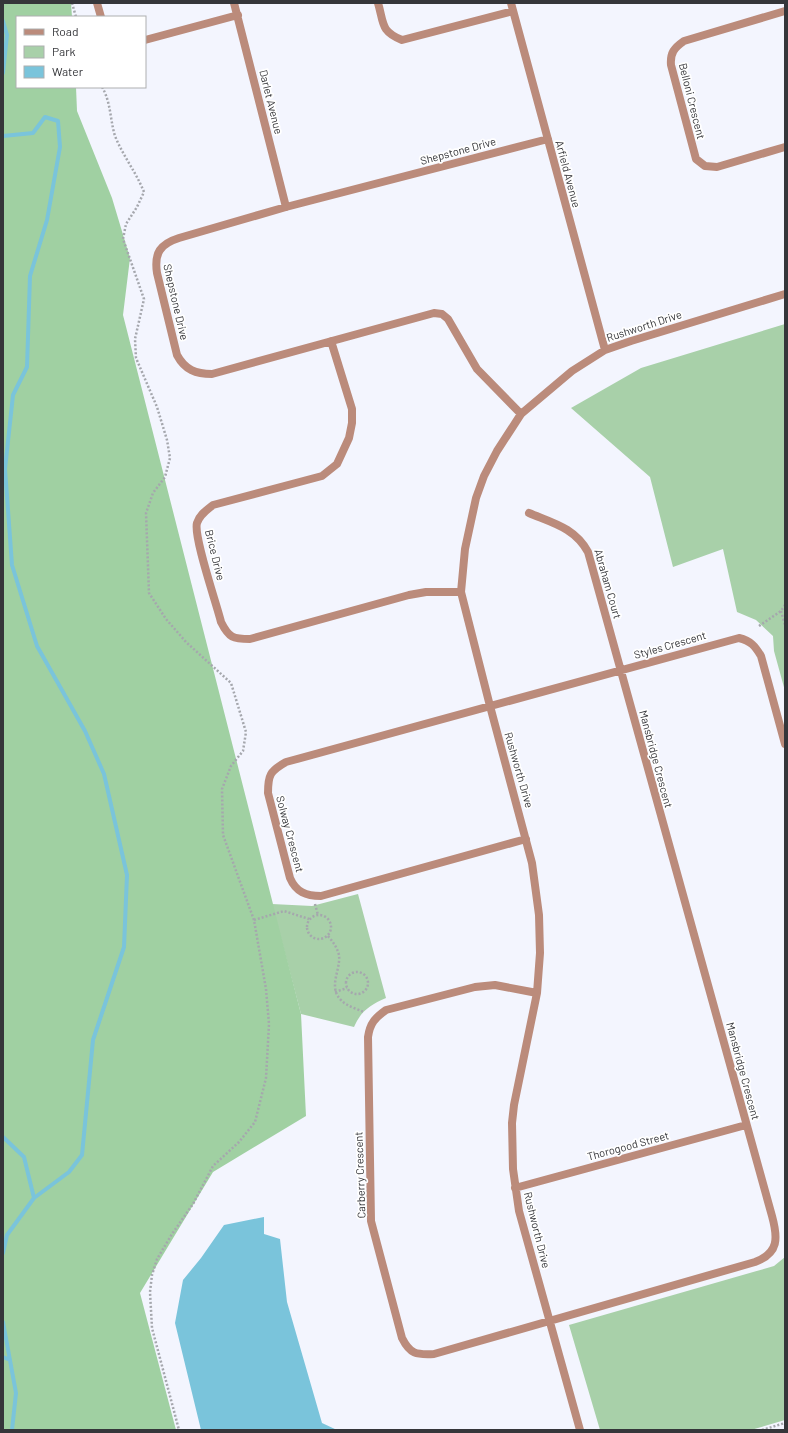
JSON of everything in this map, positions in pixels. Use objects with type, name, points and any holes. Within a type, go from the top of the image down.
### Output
[{"type":"street","points":[[97,3],[101,16]]},
{"type":"street","name":"Darlet Avenue","points":[[234,3],[286,207]]},
{"type":"street","points":[[378,3],[382,25],[391,36],[402,40],[512,7]]},
{"type":"street","name":"Arfield Avenue","points":[[512,7],[605,350]]},
{"type":"street","name":"Belloni Crescent","points":[[785,11],[684,41],[676,47],[670,55],[670,65],[696,160],[705,166],[717,167],[785,147]]},
{"type":"street","points":[[146,40],[238,15]]},
{"type":"street","name":"Shepstone Drive","points":[[522,414],[477,369],[448,319],[442,314],[434,313],[422,315],[212,374],[200,374],[188,370],[177,355],[155,260],[160,249],[168,242],[179,238],[286,207],[548,139]]},
{"type":"street","name":"Rushworth Drive","points":[[580,1430],[519,1211],[515,1188],[511,1142],[514,1105],[537,993],[540,953],[539,915],[536,880],[461,592],[465,549],[476,498],[484,476],[497,451],[522,414],[572,371],[605,350],[785,294]]},
{"type":"street","name":"Brice Drive","points":[[331,341],[352,409],[352,423],[349,438],[337,464],[322,476],[214,505],[203,512],[197,524],[198,538],[221,622],[226,632],[236,639],[250,639],[408,595],[426,592],[461,592]]},
{"type":"street","name":"Abraham Court","points":[[529,513],[565,527],[582,540],[588,552],[621,670]]},
{"type":"street","name":"Styles Crescent","points":[[490,706],[739,638],[748,640],[755,646],[761,656],[785,744]]},
{"type":"street","name":"Mansbridge Crescent","points":[[549,1320],[755,1262],[765,1258],[771,1252],[776,1243],[776,1232],[621,670]]},
{"type":"street","name":"Solway Crescent","points":[[490,706],[286,762],[274,769],[268,780],[268,794],[290,878],[293,885],[300,892],[310,896],[321,896],[526,839]]},
{"type":"street","name":"Carberry Crescent","points":[[537,993],[494,985],[475,987],[386,1010],[376,1017],[369,1026],[368,1037],[370,1202],[376,1241],[402,1338],[408,1349],[419,1355],[434,1354],[549,1320]]},
{"type":"street","name":"Thorogood Street","points":[[515,1188],[746,1125]]},
{"type":"path","points":[[72,3],[76,16]]},
{"type":"path","points":[[102,88],[110,108],[115,134],[122,153],[139,179],[144,192],[137,207],[126,224],[123,239],[144,299],[135,339],[136,358],[157,407],[167,440],[170,458],[165,477],[153,493],[146,513],[149,592],[166,619],[186,642],[231,683],[246,732],[243,750],[231,766],[222,789],[223,835],[254,920],[266,989],[269,1024],[266,1078],[255,1122],[239,1142],[213,1166],[193,1204],[157,1259],[152,1275],[150,1292],[152,1328],[179,1430]]},
{"type":"path","points":[[759,626],[781,611],[785,605]]},
{"type":"path","points":[[781,611],[785,612]]},
{"type":"path","points":[[781,611],[785,625]]},
{"type":"path","points":[[254,920],[284,910],[309,919]]},
{"type":"path","points":[[318,914],[328,919],[332,926],[328,936],[320,939],[312,937],[307,927],[309,919],[318,914]]},
{"type":"path","points":[[328,936],[336,947],[339,957],[335,992],[341,1000],[364,1012]]},
{"type":"path","points":[[354,973],[361,973],[366,977],[368,982],[367,989],[361,994],[354,993],[347,988],[347,976],[354,973]]},
{"type":"path","points":[[335,992],[347,988]]},
{"type":"path","points":[[762,1430],[785,1423]]},
{"type":"green space","points":[[3,3],[71,3],[72,16],[16,16],[16,88],[76,88],[77,111],[112,198],[130,258],[123,315],[301,1014],[306,1116],[213,1172],[140,1293],[176,1430],[3,1430]]},
{"type":"green space","points":[[785,324],[785,691],[774,651],[773,636],[756,620],[737,612],[723,549],[673,567],[650,477],[571,408],[641,368]]},
{"type":"green space","points":[[358,894],[386,998],[367,1009],[354,1027],[301,1014],[272,904],[312,906]]},
{"type":"green space","points":[[785,1257],[785,1420],[751,1430],[600,1430],[569,1325],[774,1266]]},
{"type":"water","points":[[264,1217],[264,1234],[280,1239],[287,1302],[322,1423],[337,1430],[201,1430],[175,1323],[183,1280],[201,1258],[224,1225]]},
{"type":"waterway","points":[[3,21],[7,35],[3,73]]},
{"type":"waterway","points":[[3,136],[33,133],[45,117],[58,121],[60,147],[47,220],[30,276],[27,367],[13,395],[5,469],[12,565],[37,646],[85,731],[104,774],[127,875],[124,947],[93,1040],[82,1155],[69,1172],[34,1198],[7,1235],[3,1253]]},
{"type":"waterway","points":[[3,1137],[24,1157],[34,1198]]},
{"type":"waterway","points":[[3,1322],[16,1393],[12,1430]]},
{"type":"waterway","points":[[3,1357],[10,1360]]}]
